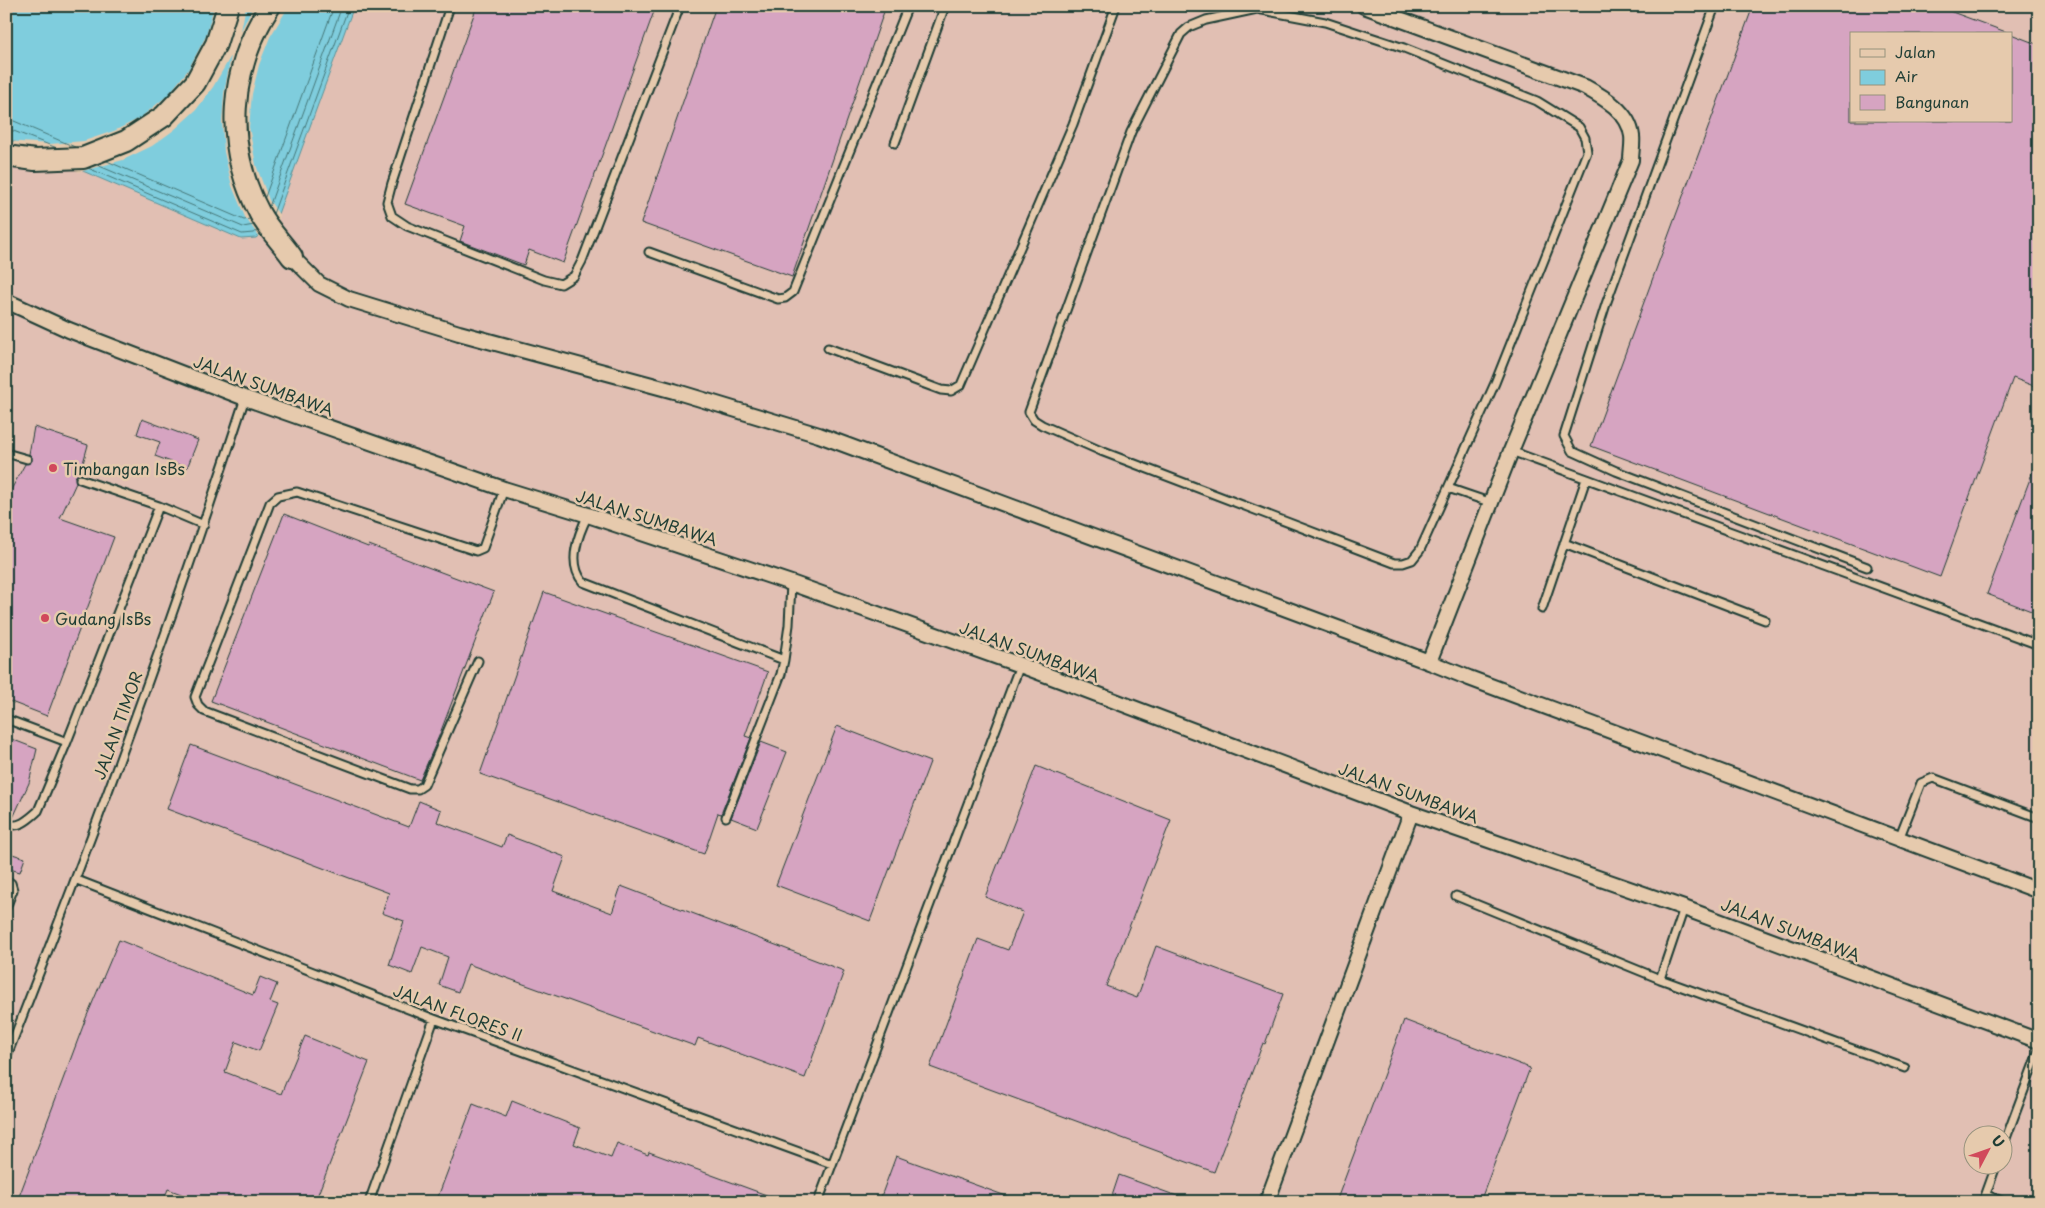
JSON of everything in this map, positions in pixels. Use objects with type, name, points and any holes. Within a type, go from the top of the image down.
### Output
[{"type":"main road","points":[[6,156],[35,160],[83,158],[126,141],[164,116],[195,83],[216,44],[228,6]]},
{"type":"main road","points":[[270,6],[258,26],[243,63],[235,98],[235,134],[243,172],[260,214],[292,257]]},
{"type":"street","points":[[1364,6],[1585,87],[1603,97],[1617,108],[1626,120],[1632,136],[1631,160],[1512,451],[1429,662]]},
{"type":"street","points":[[292,257],[319,284],[349,299],[459,333],[674,391],[819,434],[2039,892]]},
{"type":"street","name":"JALAN SUMBAWA","points":[[6,301],[69,330],[245,398],[504,489],[792,583],[1020,665],[1411,813],[1684,908],[2039,1041]]},
{"type":"street","points":[[1266,1202],[1411,813]]},
{"type":"lane","points":[[450,6],[392,183],[387,202],[392,216],[407,226],[544,280],[561,284],[574,276],[582,261],[680,6]]},
{"type":"lane","points":[[650,252],[778,299],[785,298],[793,292],[908,6]]},
{"type":"lane","points":[[895,144],[945,6]]},
{"type":"lane","points":[[828,348],[941,390],[951,390],[961,385],[1074,124],[1116,6]]},
{"type":"lane","points":[[1715,6],[1606,304],[1564,436],[1572,451],[1616,471],[1867,568]]},
{"type":"lane","points":[[1256,9],[1324,22],[1404,48],[1537,102],[1579,127],[1585,138],[1587,152],[1495,383],[1448,488],[1420,550],[1412,560],[1403,564],[1394,563],[1101,451],[1042,425],[1034,420],[1029,412],[1131,132],[1181,34],[1189,28],[1206,20],[1256,9]]},
{"type":"lane","name":"JALAN TIMOR","points":[[6,1058],[76,880],[204,525],[245,398]]},
{"type":"lane","points":[[1512,451],[2039,645]]},
{"type":"lane","points":[[6,453],[27,459]]},
{"type":"lane","points":[[80,479],[159,506],[204,525]]},
{"type":"lane","points":[[1542,609],[1586,479]]},
{"type":"lane","points":[[1448,488],[1493,503]]},
{"type":"lane","points":[[478,661],[424,785],[418,789],[410,789],[204,711],[198,705],[195,697],[270,503],[278,496],[297,492],[476,551],[483,548],[504,489]]},
{"type":"lane","points":[[6,824],[12,827],[21,824],[38,811],[67,742],[159,506]]},
{"type":"lane","points":[[588,515],[582,528],[575,554],[575,569],[582,582],[784,660]]},
{"type":"lane","points":[[1564,543],[1765,620]]},
{"type":"lane","points":[[726,817],[781,674],[789,626],[792,583]]},
{"type":"lane","points":[[818,1202],[1020,665]]},
{"type":"lane","points":[[6,720],[67,742]]},
{"type":"lane","points":[[1899,839],[1922,782],[1933,778],[2039,818]]},
{"type":"lane","name":"JALAN FLORES II","points":[[76,880],[434,1019],[832,1164]]},
{"type":"lane","points":[[6,881],[11,883],[13,890],[6,908]]},
{"type":"lane","points":[[1456,896],[1660,979],[1905,1068]]},
{"type":"lane","points":[[1660,979],[1684,908]]},
{"type":"lane","points":[[369,1202],[434,1019]]},
{"type":"lane","points":[[2011,1126],[2039,1050]]},
{"type":"lane","points":[[1992,1176],[1984,1198],[2004,1202]]},
{"type":"shaded area","points":[[6,6],[2039,6],[2039,1202],[6,1202]]},
{"type":"water","points":[[6,6],[354,6],[275,222],[256,238],[241,239],[6,138]]},
{"type":"pier","points":[[214,6],[246,6],[241,31],[253,6],[289,6],[270,37],[259,65],[252,94],[249,127],[256,165],[269,200],[280,216],[277,224],[260,238],[245,217],[232,186],[224,152],[222,122],[224,93],[231,56],[213,87],[196,110],[174,130],[152,146],[123,160],[79,172],[6,141],[50,144],[84,141],[114,131],[140,118],[168,95],[188,70],[206,36]]},
{"type":"building","points":[[477,6],[656,6],[563,263],[529,250],[524,265],[460,241],[465,226],[405,204]]},
{"type":"building","points":[[716,6],[886,6],[792,277],[641,223]]},
{"type":"building","points":[[1753,6],[1936,6],[2006,32],[1850,32],[1850,122],[2012,122],[2012,34],[2039,45],[2039,388],[2013,378],[1940,577],[1591,446]]},
{"type":"building","points":[[142,419],[198,440],[187,468],[155,456],[160,442],[137,434]]},
{"type":"building","name":"Gudang IsBs","points":[[34,427],[88,445],[80,474],[75,477],[76,483],[60,518],[114,537],[47,716],[6,700],[6,499],[25,464],[32,461],[32,457],[29,454]]},
{"type":"building","points":[[2037,460],[2039,460],[2039,614],[1987,594]]},
{"type":"building","points":[[284,514],[368,547],[369,545],[494,592],[439,736],[420,780],[211,701]]},
{"type":"building","points":[[544,592],[768,672],[745,736],[751,738],[721,814],[718,813],[704,854],[480,774]]},
{"type":"building","points":[[837,726],[930,762],[870,921],[776,885]]},
{"type":"building","points":[[6,737],[37,749],[29,783],[12,820],[6,819]]},
{"type":"building","points":[[761,742],[787,752],[757,828],[731,818]]},
{"type":"building","points":[[191,745],[409,827],[419,801],[441,810],[437,822],[502,847],[507,835],[565,857],[553,891],[612,913],[621,886],[844,971],[805,1078],[698,1038],[695,1046],[468,964],[458,992],[439,985],[448,957],[422,947],[412,974],[389,965],[404,921],[382,913],[389,893],[167,809]]},
{"type":"building","points":[[1036,766],[1171,820],[1106,986],[1137,998],[1156,946],[1283,994],[1214,1172],[930,1067],[978,939],[1008,950],[1023,912],[985,897]]},
{"type":"building","points":[[6,852],[25,858],[20,872],[6,868]]},
{"type":"building","points":[[119,940],[253,995],[260,977],[277,984],[270,1002],[278,1005],[259,1051],[236,1042],[225,1072],[281,1094],[305,1036],[369,1062],[315,1202],[202,1202],[168,1189],[163,1202],[17,1202],[86,1018]]},
{"type":"building","points":[[1404,1020],[1530,1068],[1480,1202],[1336,1202]]},
{"type":"building","points":[[512,1101],[580,1128],[574,1144],[611,1158],[617,1143],[648,1155],[649,1152],[780,1200],[779,1202],[436,1202],[473,1104],[506,1117]]},
{"type":"building","points":[[896,1156],[1017,1200],[1017,1202],[879,1202]]},
{"type":"building","points":[[1119,1175],[1188,1200],[1188,1202],[1110,1202]]},
{"type":"place","name":"Timbangan IsBs","points":[[53,468]]},
{"type":"place","name":"Gudang IsBs","points":[[45,618]]}]
